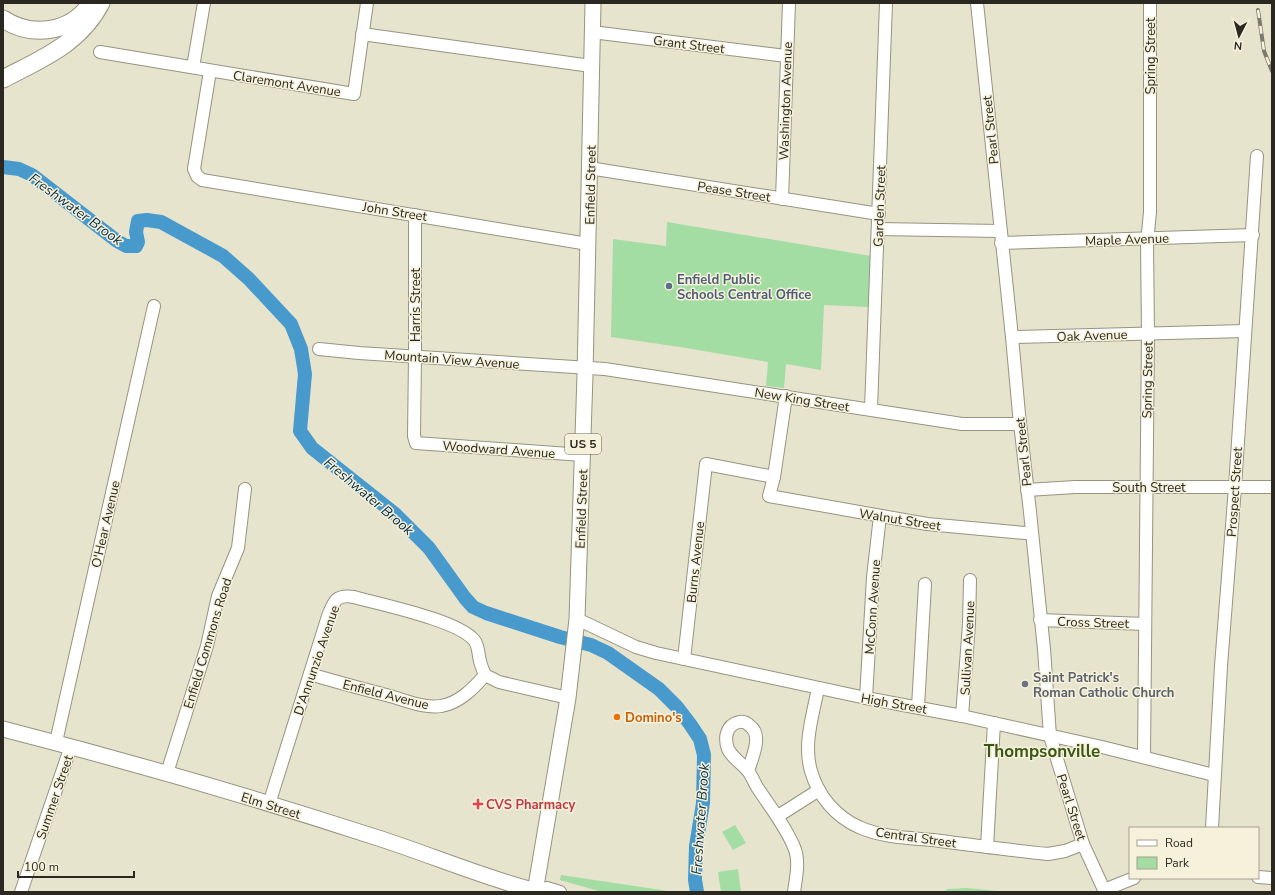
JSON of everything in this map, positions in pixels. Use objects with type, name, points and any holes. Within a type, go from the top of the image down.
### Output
[{"type":"highway","points":[[3,19],[11,24],[26,29],[40,31],[51,30],[63,27],[76,19],[91,3]]},
{"type":"highway","points":[[3,79],[56,51],[69,42],[89,22],[101,3]]},
{"type":"main road","name":"Enfield Street","points":[[536,892],[568,698],[577,626],[586,368],[593,3]]},
{"type":"main road","name":"Elm Street","points":[[3,729],[71,746],[167,773],[269,804],[376,837],[536,892]]},
{"type":"street","points":[[193,67],[204,3]]},
{"type":"street","points":[[367,3],[362,34],[591,66]]},
{"type":"street","name":"Washington Avenue","points":[[782,199],[789,3]]},
{"type":"street","name":"Garden Street","points":[[871,409],[886,3]]},
{"type":"street","name":"Pearl Street","points":[[977,3],[1044,651],[1050,736],[1084,844],[1105,891]]},
{"type":"street","name":"Spring Street","points":[[1144,757],[1148,238],[1150,212],[1150,3]]},
{"type":"street","name":"Grant Street","points":[[592,32],[786,56]]},
{"type":"street","name":"Claremont Avenue","points":[[100,52],[354,94],[362,34]]},
{"type":"street","name":"John Street","points":[[210,71],[194,169],[197,176],[202,180],[588,244]]},
{"type":"street","name":"Prospect Street","points":[[1212,827],[1214,775],[1253,235],[1257,156]]},
{"type":"street","name":"Pease Street","points":[[589,168],[879,214]]},
{"type":"street","name":"Harris Street","points":[[415,215],[416,357],[414,436],[416,442]]},
{"type":"street","points":[[878,229],[1000,230]]},
{"type":"street","name":"Maple Avenue","points":[[1001,243],[1253,235]]},
{"type":"street","name":"O'Hear Avenue","points":[[56,742],[154,306]]},
{"type":"street","name":"Oak Avenue","points":[[1012,337],[1245,330]]},
{"type":"street","name":"Mountain View Avenue","points":[[319,349],[586,368]]},
{"type":"street","name":"New King Street","points":[[586,368],[611,370],[786,396],[962,424],[1020,424]]},
{"type":"street","points":[[774,477],[786,396]]},
{"type":"street","name":"Woodward Avenue","points":[[416,442],[583,455]]},
{"type":"street","name":"Burns Avenue","points":[[684,659],[706,464],[774,477]]},
{"type":"street","name":"Walnut Street","points":[[774,477],[769,496],[951,527],[1032,533]]},
{"type":"street","name":"South Street","points":[[1027,490],[1075,487],[1272,487]]},
{"type":"street","name":"Enfield Commons Road","points":[[167,773],[207,646],[218,596],[238,548],[245,489]]},
{"type":"street","name":"McConn Avenue","points":[[866,698],[873,577],[880,516]]},
{"type":"street","name":"Sullivan Avenue","points":[[962,716],[969,624],[970,580]]},
{"type":"street","points":[[918,707],[925,584]]},
{"type":"street","name":"D'Annunzio Avenue","points":[[269,804],[333,605],[340,596],[346,596],[430,618],[457,628],[475,641],[485,675]]},
{"type":"street","name":"Cross Street","points":[[1040,620],[1145,624]]},
{"type":"street","name":"High Street","points":[[577,626],[636,647],[684,659],[866,698],[994,723],[1144,757],[1214,775]]},
{"type":"street","name":"Enfield Avenue","points":[[310,674],[408,701],[440,706],[455,702],[464,696],[485,675]]},
{"type":"street","points":[[485,675],[499,682],[568,698]]},
{"type":"street","name":"Central Street","points":[[818,688],[809,732],[811,771],[819,790],[844,820],[860,828],[893,836],[1048,854],[1065,851],[1084,844]]},
{"type":"street","points":[[987,847],[994,723]]},
{"type":"street","name":"Summer Street","points":[[21,892],[71,746]]},
{"type":"street","points":[[748,771],[757,787],[778,816],[795,848],[797,870],[794,892]]},
{"type":"street","points":[[778,816],[819,790]]},
{"type":"street","points":[[1259,877],[1272,878]]},
{"type":"street","points":[[1105,891],[1132,879]]},
{"type":"street","points":[[536,892],[547,888],[560,892]]},
{"type":"green space","points":[[667,222],[871,256],[868,307],[824,305],[821,370],[786,364],[784,388],[766,386],[768,362],[611,337],[613,239],[666,246]]},
{"type":"green space","points":[[735,825],[746,843],[733,850],[722,832]]},
{"type":"green space","points":[[738,869],[741,892],[721,892],[718,872]]},
{"type":"green space","points":[[561,875],[675,892],[602,892],[560,880]]},
{"type":"green space","points":[[967,888],[1008,892],[943,892],[948,889]]},
{"type":"waterway","name":"Freshwater Brook","points":[[3,167],[19,169],[32,175],[117,241],[126,246],[136,246],[138,242],[136,232],[138,221],[147,220],[161,222],[223,256],[249,279],[291,324],[301,349],[305,374],[300,431],[312,448],[395,514],[429,548],[473,607],[486,613],[560,637],[591,645],[608,653],[659,689],[677,707],[700,739],[704,755],[703,803],[696,846],[695,880],[697,892]]},
{"type":"railway","points":[[1258,10],[1264,51],[1272,71]]},
{"type":"place","name":"Enfield Public Schools Central Office","points":[[669,286]]},
{"type":"place","name":"Saint Patrick's Roman Catholic Church","points":[[1025,684]]},
{"type":"place","name":"Domino's","points":[[617,717]]},
{"type":"place","name":"CVS Pharmacy","points":[[478,804]]},
{"type":"district","name":"Thompsonville","points":[[1042,751]]}]
